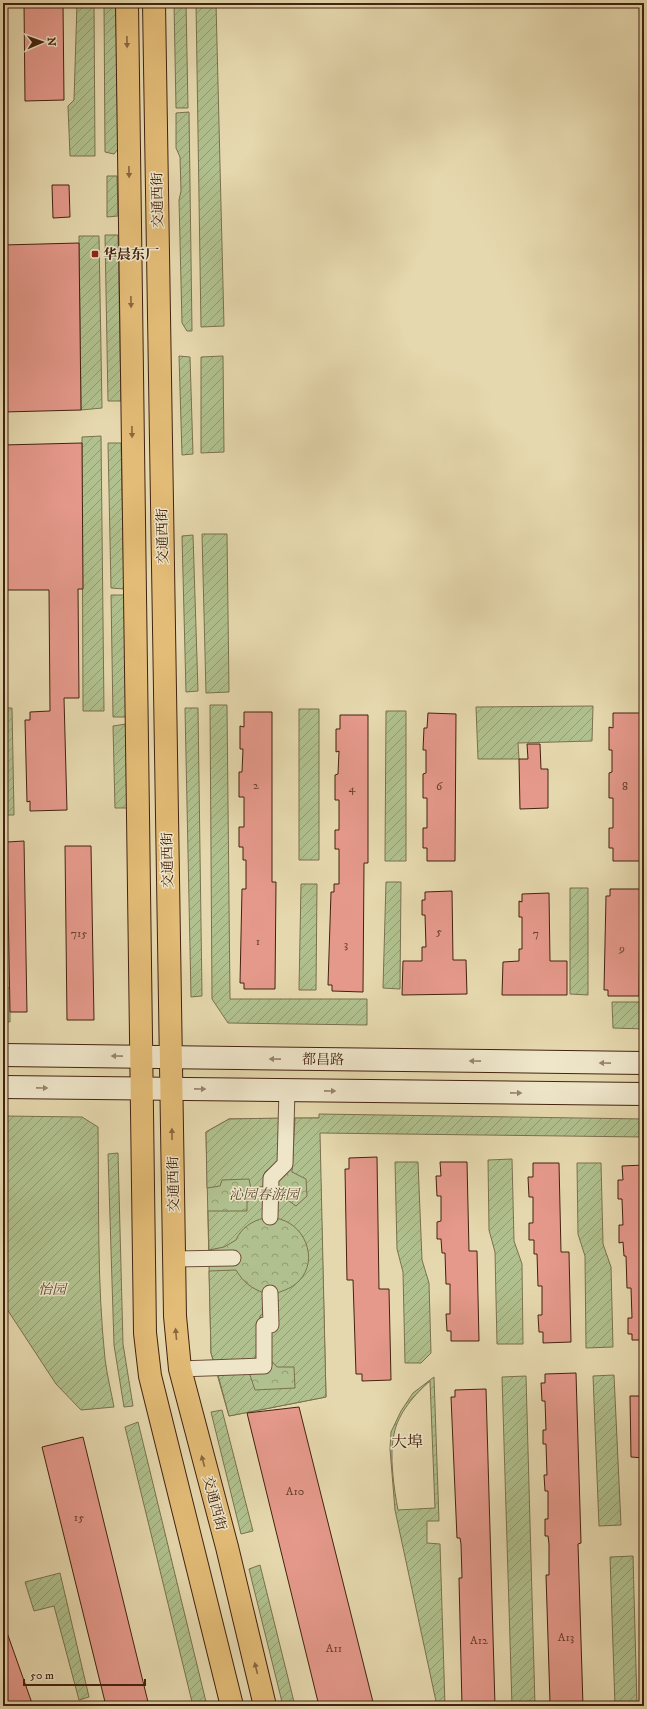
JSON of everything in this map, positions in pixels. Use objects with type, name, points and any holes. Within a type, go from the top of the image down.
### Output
[{"type":"main road","name":"交通西街","points":[[127,3],[146,1333],[150,1376],[232,1706]]},
{"type":"main road","name":"交通西街","points":[[154,3],[175,1316],[180,1369],[227,1547],[265,1706]]},
{"type":"main road","name":"都昌路","points":[[3,1055],[644,1063]]},
{"type":"main road","points":[[3,1087],[644,1094]]},
{"type":"street","points":[[270,1217],[271,1178],[285,1164],[287,1090]]},
{"type":"street","points":[[174,1259],[233,1258]]},
{"type":"street","points":[[180,1369],[264,1366],[264,1325],[271,1325],[270,1293]]},
{"type":"green space","points":[[77,3],[94,3],[95,156],[70,156],[68,106],[74,100]]},
{"type":"green space","points":[[104,3],[116,3],[118,149],[114,154],[105,152]]},
{"type":"green space","points":[[174,3],[186,3],[188,108],[176,108]]},
{"type":"green space","points":[[196,3],[216,3],[224,326],[201,327]]},
{"type":"green space","points":[[189,112],[192,331],[187,331],[182,323],[179,200],[181,191],[180,157],[176,148],[176,113]]},
{"type":"green space","points":[[107,176],[117,176],[118,216],[107,217]]},
{"type":"green space","points":[[105,235],[118,235],[121,401],[108,401]]},
{"type":"green space","points":[[79,236],[99,236],[102,408],[81,410]]},
{"type":"green space","points":[[179,356],[190,357],[193,454],[182,455]]},
{"type":"green space","points":[[223,356],[224,452],[201,453],[201,357]]},
{"type":"green space","points":[[101,436],[104,711],[83,711],[82,437]]},
{"type":"green space","points":[[108,443],[121,443],[124,589],[111,588]]},
{"type":"green space","points":[[202,534],[227,534],[229,692],[206,693]]},
{"type":"green space","points":[[193,535],[198,691],[186,692],[182,536]]},
{"type":"green space","points":[[111,595],[124,595],[126,717],[113,717]]},
{"type":"green space","points":[[210,705],[227,705],[230,999],[367,999],[367,1025],[228,1023],[212,999]]},
{"type":"green space","points":[[593,706],[592,741],[518,743],[519,759],[478,759],[476,707]]},
{"type":"green space","points":[[3,708],[12,708],[14,815],[3,815]]},
{"type":"green space","points":[[185,708],[198,708],[202,996],[191,997]]},
{"type":"green space","points":[[299,709],[319,709],[319,860],[299,860]]},
{"type":"green space","points":[[386,711],[406,711],[406,861],[385,861]]},
{"type":"green space","points":[[126,724],[129,808],[115,808],[113,726]]},
{"type":"green space","points":[[386,882],[401,882],[400,989],[383,988]]},
{"type":"green space","points":[[301,884],[317,884],[316,990],[299,990]]},
{"type":"green space","points":[[570,888],[588,888],[588,995],[570,994]]},
{"type":"green space","points":[[3,987],[10,988],[10,1022],[3,1021]]},
{"type":"green space","points":[[612,1002],[644,1002],[644,1029],[613,1028]]},
{"type":"green space","points":[[319,1114],[644,1119],[644,1137],[320,1133],[326,1397],[229,1416],[218,1375],[243,1372],[250,1375],[255,1390],[295,1388],[294,1367],[277,1367],[267,1356],[266,1331],[275,1331],[277,1293],[286,1290],[299,1281],[305,1272],[308,1262],[308,1252],[306,1243],[294,1226],[275,1218],[277,1197],[281,1195],[296,1206],[307,1196],[306,1179],[292,1172],[295,1118],[319,1118]]},
{"type":"green space","name":"怡园","points":[[3,1116],[82,1117],[98,1127],[99,1243],[102,1330],[105,1359],[114,1407],[81,1410],[56,1384],[3,1303]]},
{"type":"green space","points":[[282,1118],[279,1162],[265,1172],[264,1186],[251,1189],[249,1179],[222,1180],[220,1186],[207,1188],[206,1132],[229,1119]]},
{"type":"green space","name":"沁园春游园","points":[[319,1118],[326,1397],[229,1416],[211,1353],[206,1132],[229,1119]]},
{"type":"green space","points":[[118,1153],[123,1344],[133,1406],[124,1407],[114,1345],[108,1154]]},
{"type":"green space","points":[[512,1159],[514,1241],[522,1264],[523,1344],[497,1344],[495,1252],[489,1230],[488,1160]]},
{"type":"green space","points":[[395,1162],[418,1162],[422,1260],[429,1283],[431,1353],[421,1363],[405,1363],[403,1272],[397,1249]]},
{"type":"green space","points":[[577,1163],[601,1163],[603,1244],[611,1267],[613,1347],[586,1348],[585,1256],[578,1234]]},
{"type":"green space","points":[[247,1195],[263,1195],[264,1218],[247,1226],[236,1240],[224,1247],[209,1250],[208,1211],[247,1211]]},
{"type":"green space","points":[[236,1270],[248,1284],[264,1293],[266,1311],[260,1316],[260,1351],[252,1361],[214,1362],[211,1353],[209,1271]]},
{"type":"green space","points":[[614,1375],[621,1525],[599,1526],[593,1376]]},
{"type":"green space","points":[[526,1376],[535,1706],[512,1706],[502,1377]]},
{"type":"green space","points":[[434,1377],[439,1521],[427,1521],[427,1543],[440,1544],[445,1706],[437,1706],[395,1510],[390,1449],[391,1432],[401,1411],[413,1393]],"holes":[[[430,1381],[435,1508],[398,1510],[392,1462],[394,1434],[399,1419],[408,1404]]]},
{"type":"green space","points":[[222,1410],[253,1531],[241,1534],[211,1412]]},
{"type":"green space","points":[[138,1422],[207,1706],[193,1706],[125,1427]]},
{"type":"green space","points":[[633,1556],[637,1706],[615,1706],[610,1557]]},
{"type":"green space","points":[[260,1565],[295,1706],[283,1706],[249,1569]]},
{"type":"green space","points":[[60,1573],[89,1697],[79,1700],[54,1606],[34,1611],[25,1582]]},
{"type":"building","points":[[24,3],[63,3],[64,100],[25,101]]},
{"type":"building","points":[[52,185],[69,185],[70,217],[53,218]]},
{"type":"building","points":[[79,243],[81,410],[3,412],[3,245]]},
{"type":"building","points":[[82,443],[83,589],[78,589],[79,698],[64,698],[67,810],[30,811],[30,801],[27,802],[25,720],[30,720],[30,712],[50,711],[49,590],[3,590],[3,445]]},
{"type":"building","points":[[244,712],[272,712],[272,882],[276,882],[275,989],[244,989],[244,983],[240,983],[242,889],[246,889],[246,860],[243,860],[243,847],[239,847],[239,827],[244,827],[244,797],[239,797],[239,772],[242,772],[243,749],[240,749],[240,726],[244,727]]},
{"type":"building","points":[[428,713],[456,714],[455,861],[427,861],[427,848],[423,848],[423,828],[427,828],[427,798],[423,798],[423,774],[426,773],[426,750],[423,750],[424,728],[427,728]]},
{"type":"building","points":[[613,713],[642,713],[641,861],[613,861],[613,848],[609,848],[609,828],[613,828],[613,798],[609,798],[609,773],[612,772],[612,750],[609,750],[609,727],[613,728]]},
{"type":"building","points":[[340,715],[368,715],[368,863],[364,863],[363,992],[332,991],[332,985],[328,985],[331,892],[334,892],[334,884],[339,884],[339,849],[335,849],[335,830],[339,830],[339,800],[335,800],[335,775],[338,774],[339,751],[336,752],[336,729],[340,729]]},
{"type":"building","points":[[527,744],[540,744],[541,769],[548,769],[548,808],[520,809],[519,759],[528,759]]},
{"type":"building","points":[[24,841],[27,1012],[10,1012],[7,842]]},
{"type":"building","points":[[65,846],[91,846],[94,1020],[67,1020]]},
{"type":"building","points":[[610,889],[640,889],[639,996],[608,996],[608,990],[604,990],[606,896],[610,896]]},
{"type":"building","points":[[452,891],[453,960],[466,960],[467,994],[402,995],[403,961],[422,961],[422,947],[426,947],[425,915],[422,915],[422,900],[425,900],[425,892]]},
{"type":"building","points":[[549,893],[550,961],[567,961],[567,995],[502,995],[503,962],[519,961],[519,949],[522,949],[522,917],[519,917],[519,901],[522,902],[522,894]]},
{"type":"building","points":[[377,1157],[379,1289],[389,1289],[391,1380],[362,1381],[362,1374],[356,1374],[353,1280],[347,1280],[345,1169],[349,1169],[349,1158]]},
{"type":"building","points":[[440,1162],[467,1162],[469,1251],[477,1251],[479,1341],[451,1341],[451,1331],[447,1331],[446,1314],[450,1314],[450,1284],[446,1284],[445,1253],[442,1253],[441,1239],[437,1239],[437,1222],[441,1221],[441,1196],[437,1196],[436,1176],[441,1176]]},
{"type":"building","points":[[533,1163],[559,1163],[561,1252],[569,1252],[571,1342],[543,1343],[543,1332],[539,1332],[538,1315],[542,1315],[542,1286],[538,1286],[537,1254],[534,1254],[534,1240],[529,1240],[529,1223],[533,1223],[533,1197],[529,1197],[528,1177],[533,1177]]},
{"type":"building","points":[[644,1165],[644,1340],[632,1340],[632,1334],[628,1334],[628,1318],[632,1318],[631,1288],[627,1288],[626,1256],[624,1256],[623,1242],[619,1243],[619,1225],[623,1225],[622,1199],[618,1199],[618,1180],[623,1180],[622,1166]]},
{"type":"building","points":[[576,1373],[581,1543],[578,1544],[583,1706],[553,1706],[553,1702],[550,1703],[546,1575],[549,1575],[549,1544],[548,1536],[545,1536],[545,1519],[548,1519],[548,1491],[545,1491],[544,1475],[547,1475],[546,1444],[543,1444],[543,1430],[546,1430],[545,1401],[542,1401],[541,1383],[545,1383],[545,1374]]},
{"type":"building","points":[[486,1389],[495,1706],[462,1706],[459,1578],[462,1578],[461,1544],[460,1538],[457,1538],[451,1397],[455,1397],[455,1390]]},
{"type":"building","points":[[630,1396],[644,1396],[644,1458],[631,1457]]},
{"type":"building","points":[[299,1407],[374,1706],[319,1706],[247,1413]]},
{"type":"building","points":[[83,1437],[149,1706],[106,1706],[42,1447]]},
{"type":"building","points":[[3,1627],[5,1627],[33,1706],[3,1706]]},
{"type":"place","name":"华晨东厂","points":[[95,254]]},
{"type":"district","name":"大埠","points":[[407,1441]]}]
